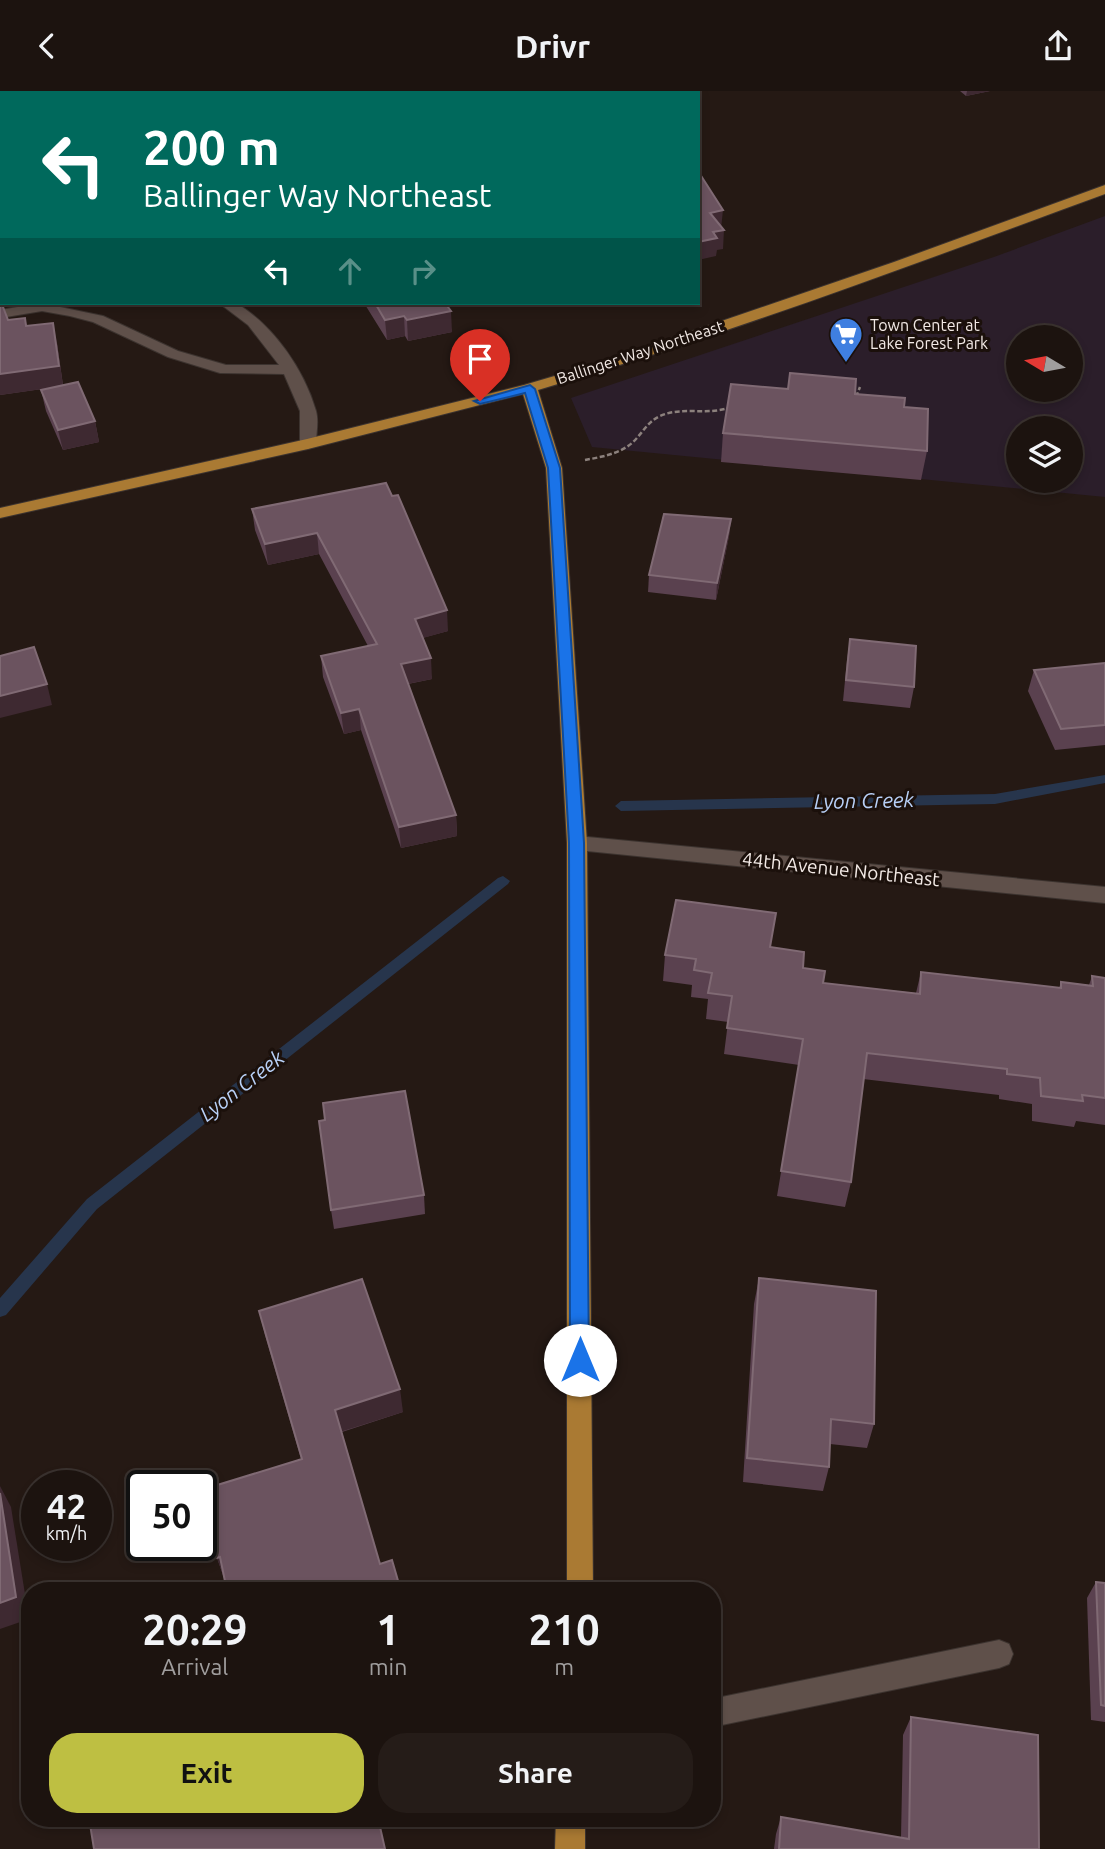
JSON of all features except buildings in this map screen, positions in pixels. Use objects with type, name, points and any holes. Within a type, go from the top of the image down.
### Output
[{"type":"main road","name":"Ballinger Way Northeast","points":[[0,513],[308,444],[530,389],[886,269],[1105,189]]},
{"type":"main road","points":[[530,389],[554,468],[577,843],[580,1582]]},
{"type":"main road","points":[[570,1849],[571,1827]]},
{"type":"street","points":[[230,305],[240,310],[289,369],[308,412],[308,444]]},
{"type":"street","points":[[2,314],[42,307],[70,312],[98,319],[173,354],[225,370],[289,369]]},
{"type":"street","name":"44th Avenue Northeast","points":[[577,843],[1105,895]]},
{"type":"street","points":[[721,1711],[999,1654]]},
{"type":"path","points":[[849,401],[858,396],[860,387]]},
{"type":"path","points":[[584,460],[609,455],[631,444],[644,426],[661,416],[687,411],[721,412],[739,403]]},
{"type":"shaded area","name":"Town Center at Lake Forest Park","points":[[1105,216],[1105,497],[1064,493],[1083,493],[1083,416],[1006,416],[1006,487],[592,447],[571,398],[994,257]]},
{"type":"waterway","name":"Lyon Creek","points":[[621,806],[995,799],[1105,779]]},
{"type":"waterway","name":"Lyon Creek","points":[[0,1310],[92,1204],[503,881]]},
{"type":"place","name":"Town Center at Lake Forest Park","points":[[846,364]]},
{"type":"route","points":[[480,401],[530,389],[554,468],[577,843],[580,1360]]}]
